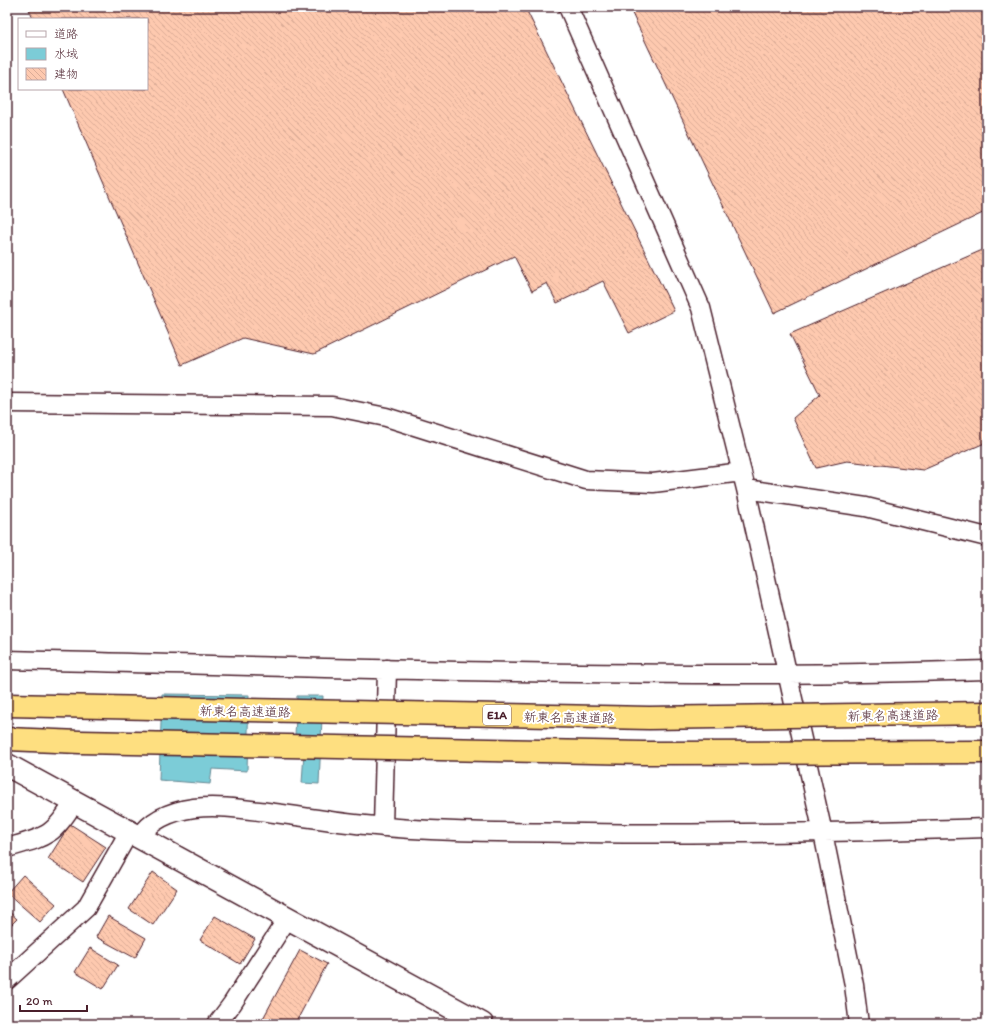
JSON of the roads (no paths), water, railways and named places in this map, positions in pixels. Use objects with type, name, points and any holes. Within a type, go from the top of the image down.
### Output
[{"type":"highway","name":"新東名高速道路","points":[[7,705],[649,718],[987,713]]},
{"type":"highway","points":[[7,739],[80,742],[635,753],[987,752]]},
{"type":"street","points":[[568,7],[701,308],[744,481],[823,833],[854,985],[859,1024]]},
{"type":"street","points":[[7,403],[332,406],[386,417],[586,480],[652,483],[744,481],[866,507],[987,537]]},
{"type":"street","points":[[7,660],[616,674],[787,674],[987,670]]},
{"type":"street","points":[[383,827],[387,669]]},
{"type":"street","points":[[7,765],[482,1024]]},
{"type":"street","points":[[7,848],[38,839],[54,830],[64,819],[74,802]]},
{"type":"street","points":[[7,980],[86,908],[134,835],[163,816],[193,808],[245,809],[383,827],[478,832],[697,834],[823,833],[987,828]]},
{"type":"street","points":[[217,1024],[232,1004],[287,919]]},
{"type":"water","points":[[162,694],[249,695],[247,771],[212,769],[210,784],[159,780]]},
{"type":"water","points":[[297,696],[323,696],[319,784],[302,783],[305,737],[295,735]]}]
